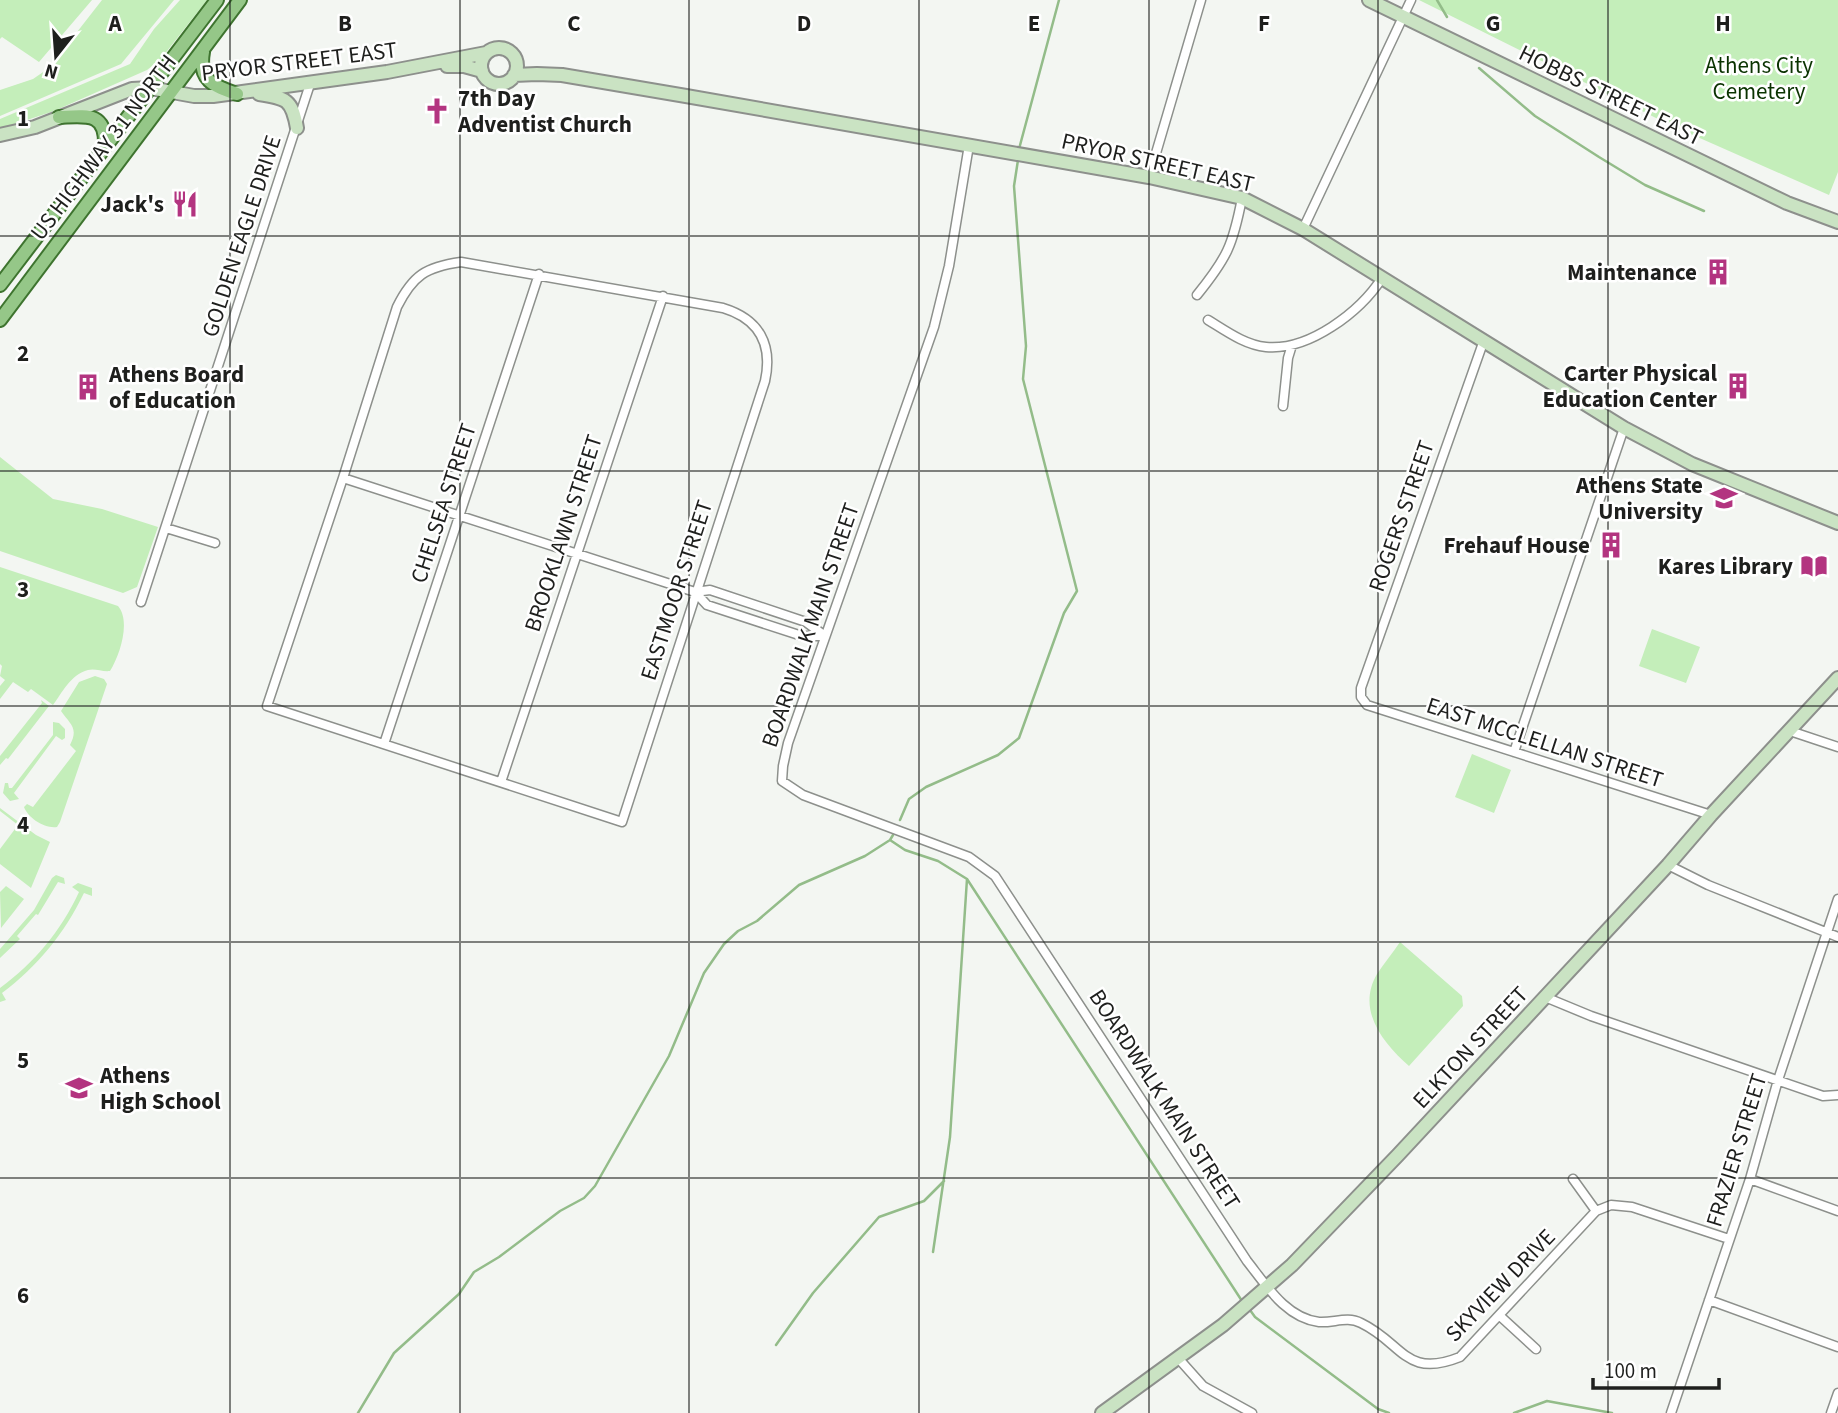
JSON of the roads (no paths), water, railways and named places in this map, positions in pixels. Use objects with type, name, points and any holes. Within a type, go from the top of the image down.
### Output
[{"type":"main road","name":"US HIGHWAY 31 NORTH","points":[[0,285],[217,0]]},
{"type":"main road","name":"US HIGHWAY 31 NORTH","points":[[0,320],[240,0]]},
{"type":"main road","points":[[203,49],[201,65],[205,77],[219,88],[242,93]]},
{"type":"main road","points":[[59,117],[89,116],[99,121],[105,128],[105,145]]},
{"type":"street","points":[[1149,177],[1201,0]]},
{"type":"street","name":"HOBBS STREET EAST","points":[[1369,0],[1774,197],[1838,222]]},
{"type":"street","points":[[1303,229],[1411,0]]},
{"type":"street","points":[[498,48],[513,54],[517,65],[514,75],[507,82],[497,83],[488,79],[482,71],[486,54],[498,48]]},
{"type":"street","name":"PRYOR STREET EAST","points":[[0,135],[34,127],[132,89],[150,88],[194,96],[242,93],[486,54]]},
{"type":"street","name":"PRYOR STREET EAST","points":[[513,54],[526,65],[562,75],[1149,177],[1242,198],[1303,229],[1625,428],[1692,464],[1838,523]]},
{"type":"street","name":"PRYOR STREET EAST","points":[[433,64],[464,66],[482,71]]},
{"type":"street","name":"PRYOR STREET EAST","points":[[514,75],[562,75]]},
{"type":"street","name":"GOLDEN EAGLE DRIVE","points":[[141,602],[312,81]]},
{"type":"street","points":[[242,93],[278,97],[289,102],[294,111],[297,128]]},
{"type":"street","name":"BOARDWALK MAIN STREET","points":[[969,145],[948,266],[934,327],[788,743],[782,781],[803,795],[969,857],[995,876],[1247,1261],[1268,1287]]},
{"type":"street","points":[[1197,295],[1228,253],[1235,235],[1242,198]]},
{"type":"street","name":"EASTMOOR STREET","points":[[461,262],[539,274],[737,312],[751,322],[762,336],[769,363],[622,822],[267,706],[397,307],[407,288],[419,275],[439,265],[461,262]]},
{"type":"street","name":"CHELSEA STREET","points":[[384,744],[539,274]]},
{"type":"street","points":[[1208,320],[1239,339],[1266,347],[1292,345],[1324,332],[1348,316],[1382,278]]},
{"type":"street","name":"BROOKLAWN STREET","points":[[500,782],[663,296]]},
{"type":"street","name":"ROGERS STREET","points":[[1367,705],[1361,697],[1361,688],[1484,340]]},
{"type":"street","points":[[1283,406],[1292,345]]},
{"type":"street","points":[[1514,752],[1625,428]]},
{"type":"street","points":[[343,478],[695,592],[710,590],[806,622],[825,636]]},
{"type":"street","points":[[166,528],[215,543]]},
{"type":"street","points":[[695,592],[708,605],[719,609],[802,636],[825,636]]},
{"type":"street","name":"ELKTON STREET","points":[[1102,1413],[1223,1325],[1292,1265],[1668,865],[1838,678]]},
{"type":"street","name":"EAST MCCLELLAN STREET","points":[[1367,705],[1711,815]]},
{"type":"street","points":[[1790,731],[1838,747]]},
{"type":"street","points":[[1668,865],[1708,885],[1838,937]]},
{"type":"street","name":"FRAZIER STREET","points":[[1671,1413],[1750,1179],[1778,1080],[1838,899]]},
{"type":"street","points":[[1545,997],[1591,1016],[1824,1096],[1838,1095]]},
{"type":"street","points":[[1573,1179],[1596,1211],[1611,1205],[1632,1207],[1729,1239]]},
{"type":"street","points":[[1750,1179],[1838,1210]]},
{"type":"street","name":"SKYVIEW DRIVE","points":[[1268,1287],[1285,1307],[1302,1318],[1321,1322],[1350,1318],[1363,1323],[1412,1360],[1441,1365],[1460,1357],[1596,1211]]},
{"type":"street","points":[[1709,1300],[1838,1348]]},
{"type":"street","points":[[1500,1316],[1536,1349]]},
{"type":"street","points":[[1178,1359],[1203,1387],[1252,1413]]},
{"type":"street","points":[[1831,1413],[1838,1393]]},
{"type":"waterway","points":[[1019,149],[1059,0]]},
{"type":"waterway","points":[[1437,0],[1447,17]]},
{"type":"waterway","points":[[1479,68],[1535,116],[1599,157],[1645,185],[1704,211]]},
{"type":"waterway","points":[[900,820],[909,799],[926,787],[998,755],[1019,738],[1064,613],[1077,591],[1023,379],[1026,346],[1014,186],[1018,160]]},
{"type":"waterway","points":[[358,1413],[394,1353],[459,1294],[474,1272],[499,1257],[560,1211],[584,1198],[595,1186],[669,1056],[704,973],[724,944],[738,931],[757,921],[799,885],[865,856],[890,840],[893,835]]},
{"type":"waterway","points":[[890,840],[905,850],[938,861],[967,879],[1242,1301]]},
{"type":"waterway","points":[[933,1252],[950,1137],[967,879]]},
{"type":"waterway","points":[[776,1345],[813,1293],[879,1217],[924,1201],[944,1181]]},
{"type":"waterway","points":[[1250,1310],[1255,1317],[1378,1409],[1389,1413]]},
{"type":"waterway","points":[[1514,1413],[1547,1401],[1612,1413]]},
{"type":"place","name":"7th Day Adventist Church","points":[[437,111]]},
{"type":"place","name":"Jack's","points":[[185,204]]},
{"type":"place","name":"Maintenance","points":[[1718,272]]},
{"type":"place","name":"Carter Physical Education Center","points":[[1738,386]]},
{"type":"place","name":"Athens Board of Education","points":[[88,387]]},
{"type":"place","name":"Athens State University","points":[[1724,498]]},
{"type":"place","name":"Frehauf House","points":[[1611,545]]},
{"type":"place","name":"Kares Library","points":[[1814,566]]},
{"type":"place","name":"Athens High School","points":[[79,1088]]},
{"type":"park label","name":"Athens City Cemetery","points":[[1759,78]]}]
